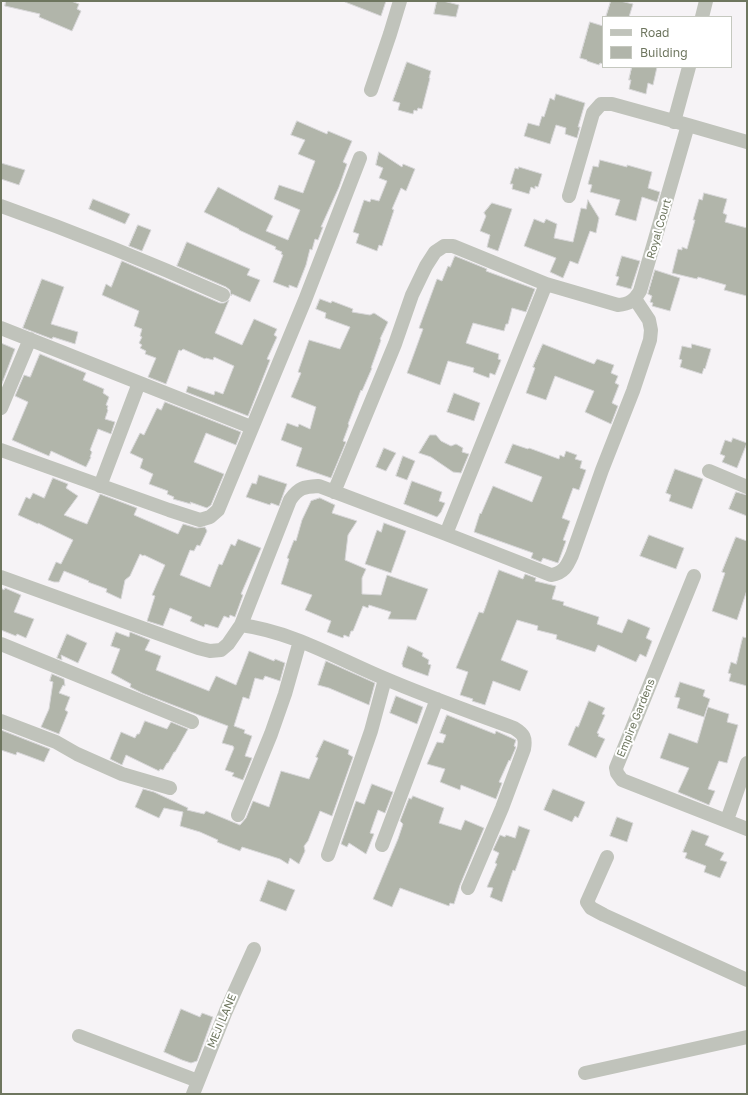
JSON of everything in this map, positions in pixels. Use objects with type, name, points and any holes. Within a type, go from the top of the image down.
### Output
[{"type":"street","points":[[371,90],[400,1]]},
{"type":"street","points":[[702,16],[706,1]]},
{"type":"street","points":[[674,122],[689,68]]},
{"type":"street","points":[[568,196],[593,113],[601,104],[612,104],[747,142]]},
{"type":"street","name":"Royal Court","points":[[635,299],[640,291],[656,240],[688,126]]},
{"type":"street","points":[[1,450],[200,520],[210,517],[218,510],[251,427],[305,300],[360,158]]},
{"type":"street","points":[[1,206],[69,230],[127,253],[223,295]]},
{"type":"street","points":[[1,577],[198,648],[210,651],[220,650],[228,644],[241,625],[290,500],[302,487],[319,486],[334,492],[446,534],[551,575],[559,574],[566,567],[572,555],[602,470],[633,391],[650,340],[651,330],[649,320],[635,299],[628,304],[618,305],[546,284],[453,246],[444,246],[435,252],[426,266],[412,295],[395,344],[334,492]]},
{"type":"street","points":[[446,534],[546,284]]},
{"type":"street","points":[[1,328],[251,427]]},
{"type":"street","points":[[1,408],[30,339]]},
{"type":"street","points":[[100,486],[139,383]]},
{"type":"street","points":[[709,471],[747,487]]},
{"type":"street","name":"Empire Gardens","points":[[694,576],[616,768],[617,773],[622,780],[747,829]]},
{"type":"street","points":[[241,625],[285,634],[385,679],[522,732],[526,740],[524,749],[502,808],[468,888]]},
{"type":"street","points":[[238,815],[280,708],[300,641]]},
{"type":"street","points":[[1,644],[192,722]]},
{"type":"street","points":[[328,855],[371,731],[385,679]]},
{"type":"street","points":[[382,844],[437,699]]},
{"type":"street","points":[[1,720],[56,742],[77,754],[122,774],[170,788]]},
{"type":"street","points":[[727,820],[747,763]]},
{"type":"street","points":[[608,857],[587,902],[591,908],[747,980]]},
{"type":"street","name":"MEJI LANE","points":[[195,1087],[226,1011],[254,949]]},
{"type":"street","points":[[79,1036],[195,1087]]},
{"type":"street","points":[[585,1073],[747,1037]]},
{"type":"building","points":[[6,1],[71,1],[79,4],[77,9],[81,11],[72,31],[39,17],[40,14],[5,6]]},
{"type":"building","points":[[345,1],[386,1],[381,16]]},
{"type":"building","points":[[437,1],[459,5],[456,17],[434,14]]},
{"type":"building","points":[[611,1],[620,1],[633,4],[629,16],[606,16]]},
{"type":"building","points":[[590,22],[602,26],[602,64],[600,63],[599,65],[580,58]]},
{"type":"building","points":[[407,62],[431,71],[422,109],[418,108],[417,111],[414,110],[413,114],[398,110],[400,103],[393,101]]},
{"type":"building","points":[[632,68],[657,68],[653,85],[648,83],[646,94],[629,89],[631,80],[629,80]]},
{"type":"building","points":[[556,94],[585,103],[578,127],[580,127],[577,138],[565,134],[566,128],[556,125],[550,144],[524,136],[528,123],[539,126],[542,116],[544,117],[550,98],[554,100]]},
{"type":"building","points":[[297,121],[327,134],[328,131],[352,141],[343,162],[347,164],[339,187],[321,227],[323,227],[318,240],[315,239],[312,250],[310,249],[306,265],[297,288],[289,285],[289,288],[273,282],[283,255],[281,254],[282,252],[275,249],[276,247],[204,212],[218,187],[273,216],[266,231],[288,240],[300,210],[274,199],[279,185],[303,193],[315,161],[298,154],[305,140],[291,135]]},
{"type":"building","points":[[379,152],[402,167],[403,164],[415,169],[406,191],[401,188],[392,209],[394,210],[382,246],[379,245],[377,251],[356,243],[359,234],[353,232],[364,200],[370,202],[371,199],[379,201],[387,181],[379,178],[383,168],[376,165]]},
{"type":"building","points":[[600,160],[652,172],[648,188],[660,192],[657,202],[642,197],[636,221],[615,215],[620,200],[590,192],[592,185],[588,184],[593,166],[598,167]]},
{"type":"building","points":[[1,163],[25,170],[19,185],[1,179]]},
{"type":"building","points":[[519,167],[542,174],[538,187],[535,186],[535,189],[531,187],[529,194],[512,189],[513,184],[510,184],[515,168],[518,169]]},
{"type":"building","points":[[704,193],[727,199],[723,213],[727,215],[725,222],[747,228],[747,296],[724,290],[726,285],[698,277],[697,279],[672,273],[678,249],[682,250],[682,247],[687,249],[699,199],[702,200]]},
{"type":"building","points":[[93,199],[130,214],[125,224],[89,209]]},
{"type":"building","points":[[588,200],[599,218],[596,233],[590,231],[578,264],[570,261],[563,278],[550,272],[556,258],[524,246],[534,219],[544,223],[546,219],[557,224],[554,238],[573,242],[581,208],[586,209]]},
{"type":"building","points":[[492,203],[512,209],[498,251],[487,247],[490,235],[480,231],[486,216],[484,213]]},
{"type":"building","points":[[138,225],[151,230],[142,251],[129,246]]},
{"type":"building","points":[[187,242],[250,269],[247,275],[260,280],[250,302],[232,294],[231,296],[230,290],[226,287],[177,266]]},
{"type":"building","points":[[455,256],[487,269],[486,271],[535,289],[526,312],[512,308],[508,324],[506,324],[504,331],[473,323],[466,343],[499,354],[498,359],[501,360],[495,375],[490,373],[489,378],[473,372],[474,368],[448,361],[440,385],[407,373],[423,329],[419,328],[437,279],[442,281],[448,266],[450,267]]},
{"type":"building","points":[[622,256],[640,261],[631,289],[616,285],[619,277],[616,276]]},
{"type":"building","points":[[122,261],[220,303],[224,303],[229,300],[215,333],[242,345],[254,319],[277,329],[274,335],[277,337],[267,359],[270,360],[248,416],[186,392],[188,386],[214,395],[215,391],[223,394],[234,366],[214,357],[213,360],[205,359],[183,349],[181,351],[179,350],[166,384],[148,377],[156,358],[145,354],[146,351],[140,348],[142,345],[139,343],[142,337],[140,336],[142,329],[134,326],[139,311],[102,295],[106,284],[111,287]]},
{"type":"building","points":[[655,270],[680,278],[670,311],[652,306],[653,303],[650,302],[652,296],[648,294]]},
{"type":"building","points":[[42,279],[64,287],[51,324],[78,332],[75,344],[53,337],[52,339],[23,328]]},
{"type":"building","points":[[320,299],[331,303],[332,301],[353,309],[352,312],[370,315],[374,313],[388,322],[380,339],[381,340],[372,368],[362,391],[361,390],[348,424],[349,425],[343,441],[346,442],[331,478],[296,466],[302,448],[281,440],[287,423],[298,427],[299,424],[310,429],[316,407],[291,397],[301,373],[298,372],[309,340],[340,349],[350,327],[325,318],[326,313],[316,309]]},
{"type":"building","points":[[1,343],[15,349],[1,386]]},
{"type":"building","points":[[543,344],[594,364],[597,359],[614,365],[611,373],[618,376],[615,383],[619,385],[612,403],[618,406],[611,424],[585,412],[594,391],[555,376],[546,400],[526,393],[535,368],[533,367]]},
{"type":"building","points":[[692,344],[711,349],[702,374],[680,367],[682,360],[679,359],[682,346],[691,348]]},
{"type":"building","points":[[40,354],[86,373],[83,380],[104,389],[103,393],[109,397],[106,405],[108,406],[108,410],[105,419],[115,422],[111,434],[98,429],[90,450],[92,452],[91,457],[86,467],[51,451],[49,456],[12,440],[28,402],[15,396],[24,375],[30,377]]},
{"type":"building","points":[[454,393],[480,403],[474,421],[447,412]]},
{"type":"building","points":[[165,402],[241,432],[236,445],[206,433],[194,462],[224,474],[211,505],[207,508],[190,502],[191,504],[173,499],[174,497],[167,494],[168,491],[149,484],[153,474],[140,468],[143,459],[130,453],[140,433],[144,435],[157,408],[161,410]]},
{"type":"building","points":[[430,435],[436,435],[441,441],[451,446],[456,444],[463,448],[462,452],[469,454],[461,473],[453,472],[431,457],[419,453]]},
{"type":"building","points":[[733,438],[747,443],[737,468],[722,462],[725,456],[720,454],[725,440],[731,442]]},
{"type":"building","points":[[513,444],[559,459],[560,455],[564,457],[566,451],[577,455],[575,459],[582,461],[580,468],[586,470],[579,490],[573,488],[562,518],[570,521],[563,540],[566,541],[558,563],[543,558],[541,562],[531,558],[533,553],[474,532],[480,513],[481,514],[493,486],[532,502],[542,477],[505,463]]},
{"type":"building","points":[[384,448],[396,453],[386,471],[376,467]]},
{"type":"building","points":[[403,456],[415,461],[407,480],[396,476]]},
{"type":"building","points":[[675,469],[703,479],[692,509],[669,501],[671,495],[666,493]]},
{"type":"building","points":[[259,475],[287,484],[279,506],[271,503],[270,505],[246,497],[252,483],[256,484]]},
{"type":"building","points":[[53,478],[68,484],[66,488],[78,496],[64,515],[87,524],[100,494],[137,508],[134,515],[178,534],[183,524],[197,528],[205,527],[207,531],[200,546],[197,545],[194,551],[190,550],[180,575],[210,587],[219,564],[222,565],[231,544],[235,546],[238,539],[261,548],[241,594],[243,595],[235,617],[230,615],[229,618],[224,616],[218,628],[205,624],[204,627],[190,621],[192,617],[170,608],[163,626],[147,621],[155,596],[152,595],[165,565],[140,554],[130,576],[125,580],[121,599],[106,592],[107,589],[64,571],[59,582],[48,580],[56,562],[61,564],[73,540],[18,515],[26,497],[30,499],[33,493],[44,498]]},
{"type":"building","points":[[412,481],[442,492],[439,501],[445,503],[437,517],[404,504]]},
{"type":"building","points":[[736,492],[747,495],[747,516],[729,509]]},
{"type":"building","points":[[320,498],[335,505],[332,513],[357,521],[348,535],[345,560],[366,569],[362,578],[362,594],[381,595],[387,575],[428,589],[416,620],[388,619],[391,612],[369,605],[368,608],[363,606],[353,631],[351,631],[349,637],[344,635],[343,638],[327,632],[331,621],[305,610],[312,595],[281,584],[289,559],[287,558],[294,540],[296,541],[302,520],[311,501]]},
{"type":"building","points":[[384,523],[406,531],[391,573],[365,564],[377,530],[381,532]]},
{"type":"building","points":[[649,535],[684,548],[676,569],[640,556]]},
{"type":"building","points":[[736,537],[747,541],[747,590],[737,620],[712,611],[725,573],[722,572]]},
{"type":"building","points":[[499,570],[523,579],[525,574],[536,578],[535,581],[556,586],[552,599],[564,602],[563,605],[599,617],[597,624],[622,633],[628,619],[650,628],[646,638],[652,641],[646,657],[640,654],[636,662],[598,645],[595,652],[556,639],[557,635],[537,630],[538,626],[517,620],[501,660],[528,671],[520,691],[493,681],[485,705],[460,695],[468,672],[456,668],[479,612],[483,613]]},
{"type":"building","points":[[1,588],[4,590],[5,588],[21,595],[14,612],[34,619],[26,638],[1,630]]},
{"type":"building","points":[[116,632],[129,637],[130,632],[150,640],[145,650],[161,656],[156,670],[209,691],[216,676],[236,685],[249,651],[274,661],[275,659],[285,663],[280,681],[265,676],[263,680],[255,678],[249,699],[243,697],[234,726],[245,730],[244,733],[252,736],[245,756],[252,758],[243,780],[232,776],[234,773],[225,770],[234,748],[233,746],[222,743],[228,726],[142,693],[130,687],[131,684],[111,673],[120,649],[111,646]]},
{"type":"building","points":[[67,634],[87,643],[78,663],[61,655],[62,660],[57,658]]},
{"type":"building","points":[[743,637],[747,638],[747,686],[729,681],[731,674],[728,673],[731,662],[736,664]]},
{"type":"building","points":[[408,646],[423,653],[422,656],[429,660],[428,664],[431,665],[428,676],[403,667],[402,664]]},
{"type":"building","points":[[326,661],[375,683],[369,705],[329,688],[318,685]]},
{"type":"building","points":[[52,674],[64,679],[65,686],[63,685],[59,693],[70,697],[65,710],[68,712],[59,734],[41,727],[49,709],[53,682],[50,681]]},
{"type":"building","points":[[680,682],[705,690],[703,696],[710,699],[704,717],[677,708],[680,698],[675,697]]},
{"type":"building","points":[[396,696],[423,707],[417,724],[390,713]]},
{"type":"building","points":[[589,701],[605,708],[602,714],[605,715],[597,733],[599,734],[598,736],[605,739],[596,758],[568,745],[576,726],[578,727]]},
{"type":"building","points":[[708,707],[729,714],[727,722],[738,725],[727,763],[719,761],[708,789],[715,791],[709,805],[678,792],[689,768],[660,758],[669,733],[697,743]]},
{"type":"building","points":[[447,715],[495,734],[496,731],[516,740],[514,746],[516,747],[499,782],[502,783],[496,799],[461,785],[460,790],[440,782],[445,769],[427,764],[437,742],[443,743],[446,735],[440,733]]},
{"type":"building","points":[[145,721],[167,729],[171,722],[188,729],[163,770],[160,769],[159,771],[126,755],[122,765],[110,759],[121,732],[135,738],[137,734],[139,734]]},
{"type":"building","points":[[1,730],[50,749],[44,762],[17,752],[16,755],[1,750]]},
{"type":"building","points":[[324,740],[349,750],[348,754],[353,757],[332,816],[320,811],[308,841],[304,846],[305,851],[299,864],[290,858],[288,864],[280,859],[242,847],[240,851],[217,842],[218,840],[200,832],[180,826],[183,812],[164,808],[159,818],[135,807],[143,789],[154,792],[188,808],[187,810],[204,814],[206,811],[240,825],[246,818],[253,801],[269,807],[281,771],[309,779],[318,758],[316,757]]},
{"type":"building","points":[[372,784],[393,792],[385,813],[378,810],[370,833],[374,834],[366,854],[349,843],[347,847],[341,844],[356,801],[364,804]]},
{"type":"building","points":[[553,789],[585,802],[578,818],[575,816],[572,822],[544,810]]},
{"type":"building","points":[[413,796],[444,808],[439,823],[461,830],[465,820],[484,828],[460,885],[454,904],[450,903],[449,906],[400,888],[392,907],[373,899],[398,839],[403,824],[400,821],[409,798],[411,799]]},
{"type":"building","points":[[617,817],[633,823],[627,842],[610,836]]},
{"type":"building","points":[[519,826],[530,830],[515,871],[513,870],[502,902],[490,897],[493,888],[487,887],[497,864],[495,863],[499,853],[493,850],[500,835],[515,838]]},
{"type":"building","points":[[692,830],[709,836],[705,845],[724,853],[720,860],[727,862],[720,878],[704,872],[706,866],[685,858],[687,853],[683,852]]},
{"type":"building","points":[[268,880],[295,890],[286,911],[260,901]]},
{"type":"building","points":[[181,1009],[200,1017],[202,1013],[213,1017],[197,1061],[191,1063],[164,1052]]}]
